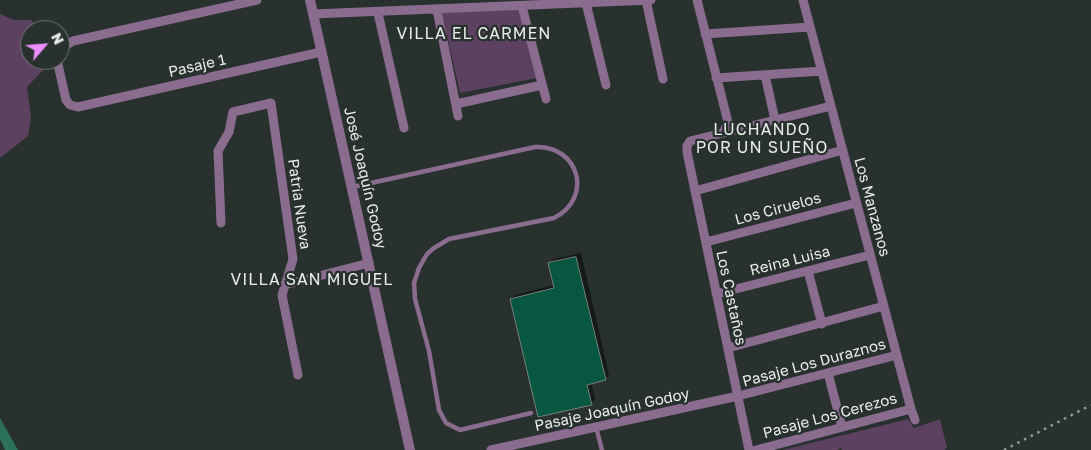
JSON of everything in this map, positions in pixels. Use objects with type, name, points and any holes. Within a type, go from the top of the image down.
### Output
[{"type":"street","points":[[70,43],[257,0]]},
{"type":"street","name":"José Joaquín Godoy","points":[[310,0],[410,450]]},
{"type":"street","points":[[646,0],[663,79]]},
{"type":"street","points":[[313,14],[436,10],[485,4],[522,6],[651,0]]},
{"type":"street","points":[[697,0],[728,119],[728,126],[723,133]]},
{"type":"street","name":"Los Manzanos","points":[[803,0],[915,420]]},
{"type":"street","points":[[586,3],[606,85]]},
{"type":"street","points":[[522,6],[546,99]]},
{"type":"street","points":[[436,10],[458,116]]},
{"type":"street","points":[[378,13],[404,128]]},
{"type":"street","points":[[705,34],[810,27]]},
{"type":"street","name":"Pasaje 1","points":[[59,70],[66,100],[70,105],[78,107],[321,52]]},
{"type":"street","points":[[716,78],[822,71]]},
{"type":"street","points":[[765,75],[775,120]]},
{"type":"street","points":[[456,104],[542,85]]},
{"type":"street","name":"Patria Nueva","points":[[221,224],[218,151],[229,132],[233,112],[271,103],[292,259],[282,295],[298,375]]},
{"type":"street","points":[[723,133],[831,106]]},
{"type":"street","name":"Los Castaños","points":[[723,133],[692,140],[688,143],[686,152],[749,450]]},
{"type":"street","points":[[695,191],[843,150]]},
{"type":"street","name":"Los Ciruelos","points":[[706,242],[856,203]]},
{"type":"street","name":"Reina Luisa","points":[[716,294],[870,256]]},
{"type":"street","points":[[284,285],[368,263]]},
{"type":"street","points":[[808,271],[822,324]]},
{"type":"street","points":[[728,348],[884,306]]},
{"type":"street","name":"Pasaje Los Duraznos","points":[[738,396],[897,355]]},
{"type":"street","points":[[828,373],[842,427]]},
{"type":"street","name":"Pasaje Joaquín Godoy","points":[[491,450],[738,396]]},
{"type":"street","name":"Pasaje Los Cerezos","points":[[756,450],[911,408]]},
{"type":"lane","points":[[352,187],[535,147],[555,150],[571,163],[577,176],[577,189],[573,201],[565,212],[554,218],[457,237],[441,243],[423,261],[414,283],[415,299],[429,351],[439,410],[443,419],[450,426],[460,430],[531,414]]},
{"type":"lane","points":[[596,427],[602,450]]},
{"type":"shaded area","points":[[522,9],[537,78],[460,93],[442,13]]},
{"type":"shaded area","points":[[0,14],[14,20],[20,20],[20,70],[43,70],[27,87],[31,118],[28,136],[0,158]]},
{"type":"shaded area","points":[[0,418],[18,450],[5,450],[0,439]]},
{"type":"shaded area","points":[[908,419],[914,428],[940,419],[947,448],[944,450],[842,450],[841,448],[837,450],[783,450]]},
{"type":"building","points":[[576,257],[606,380],[587,385],[592,405],[538,417],[510,299],[554,288],[548,263]]},
{"type":"railway","points":[[1004,450],[1091,405]]},
{"type":"district","name":"VILLA EL CARMEN","points":[[474,34]]},
{"type":"district","name":"LUCHANDO POR UN SUEÑO","points":[[762,139]]},
{"type":"district","name":"VILLA SAN MIGUEL","points":[[312,280]]}]
